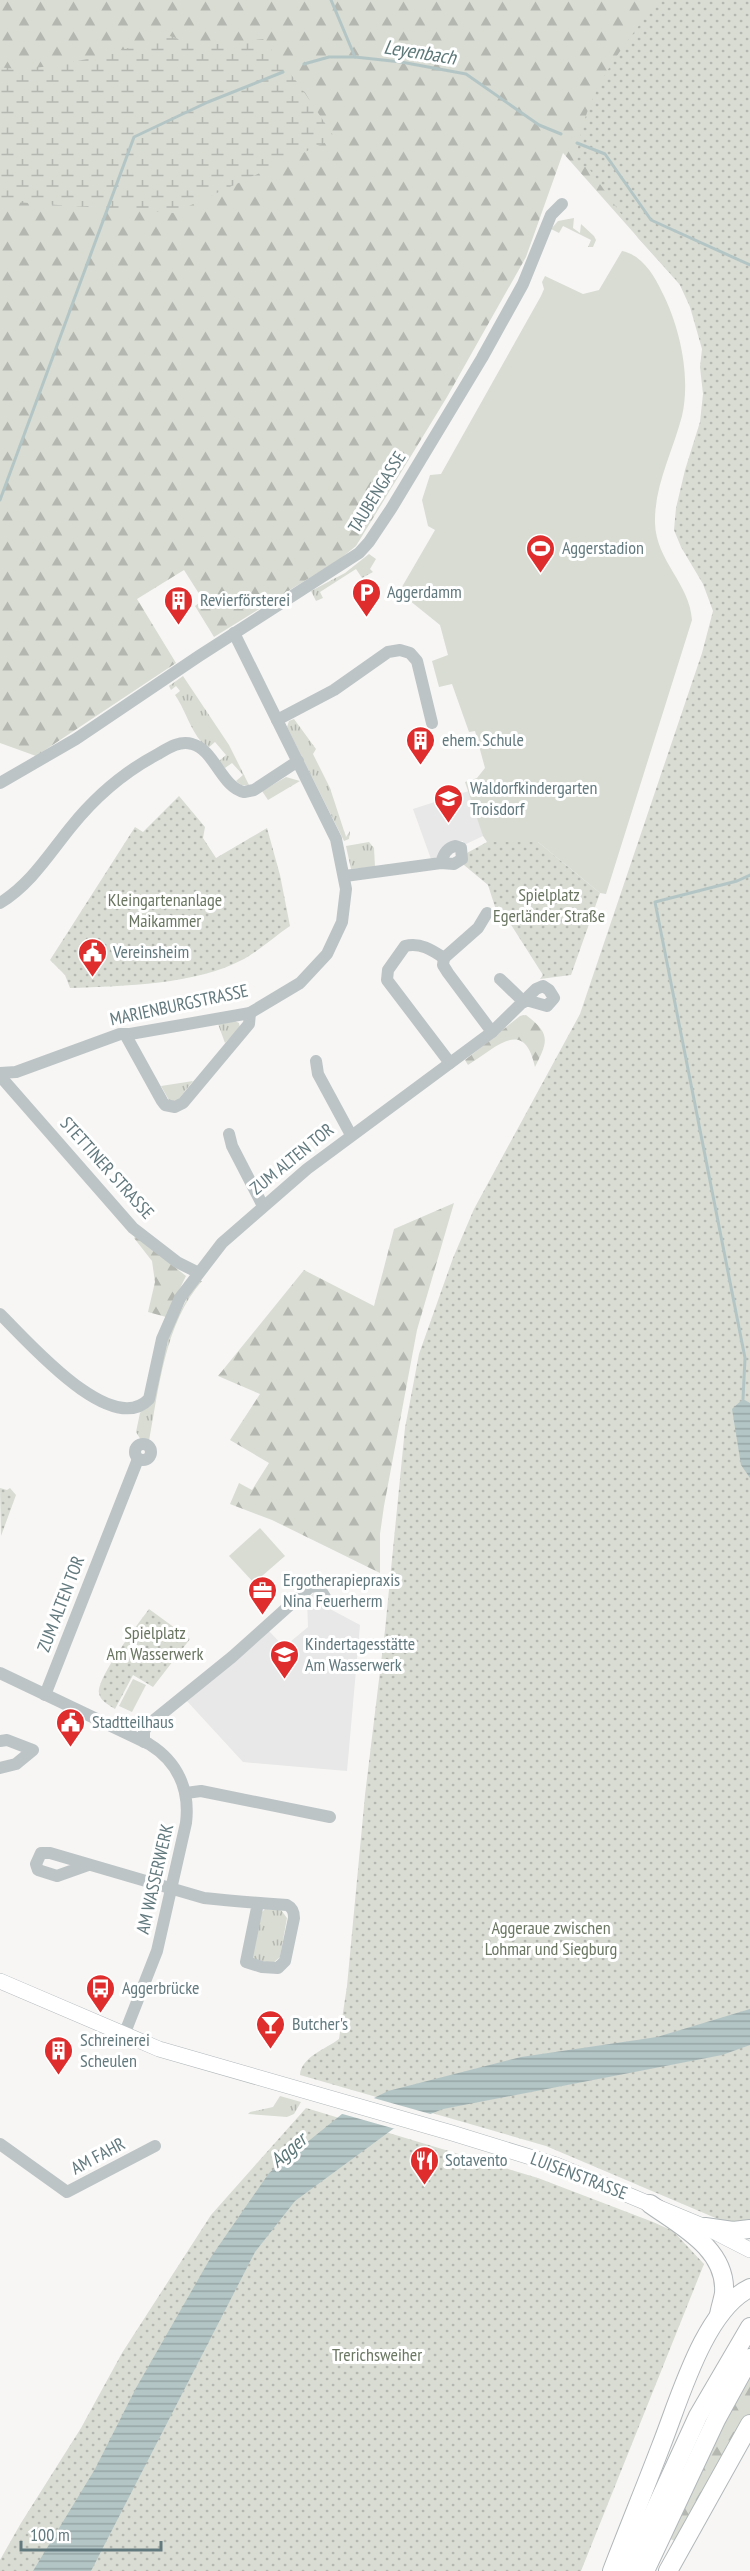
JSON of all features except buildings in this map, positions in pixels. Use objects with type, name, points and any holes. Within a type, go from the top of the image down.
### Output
[{"type":"highway","points":[[650,2204],[698,2239],[718,2262],[722,2273],[724,2293],[718,2317]]},
{"type":"highway","points":[[705,2227],[733,2231],[750,2229]]},
{"type":"highway","points":[[612,2571],[674,2413],[685,2378],[718,2317],[734,2299],[750,2288]]},
{"type":"highway","points":[[627,2571],[698,2416],[750,2327]]},
{"type":"highway","points":[[645,2571],[711,2430],[750,2358]]},
{"type":"highway","points":[[668,2571],[750,2424]]},
{"type":"main road","name":"LUISENSTRASSE","points":[[0,1981],[124,2035],[178,2055],[556,2165],[705,2227],[750,2250]]},
{"type":"street","name":"TAUBENGASSE","points":[[0,783],[76,739],[234,633],[349,562],[369,542],[482,358],[523,284],[551,215],[562,204]]},
{"type":"street","name":"MARIENBURGSTRASSE","points":[[0,1075],[16,1072],[125,1034],[250,1013],[300,983],[327,954],[337,935],[344,912],[345,876],[333,831],[234,633]]},
{"type":"street","points":[[277,720],[334,690],[388,652],[400,650],[410,653],[417,661],[432,723]]},
{"type":"street","points":[[0,903],[23,886],[96,798],[130,771],[168,748],[182,743],[198,746],[236,788],[244,792],[254,790],[298,761]]},
{"type":"street","points":[[345,876],[441,863]]},
{"type":"street","points":[[487,913],[478,928],[444,958],[443,964],[492,1032]]},
{"type":"street","points":[[444,958],[424,946],[405,946],[388,970],[387,980],[450,1063]]},
{"type":"street","name":"ZUM ALTEN TOR","points":[[0,1314],[58,1373],[84,1392],[110,1404],[128,1408],[143,1405],[149,1399],[166,1330],[180,1298],[197,1272],[222,1243],[263,1206],[351,1135],[492,1032],[525,1001],[500,979]]},
{"type":"street","points":[[125,1034],[162,1101],[165,1105],[175,1107],[183,1103],[249,1024],[250,1013]]},
{"type":"street","points":[[316,1061],[318,1074],[351,1135]]},
{"type":"street","name":"STETTINER STRASSE","points":[[0,1075],[132,1228],[177,1262],[197,1272]]},
{"type":"street","points":[[229,1134],[231,1146],[263,1206]]},
{"type":"street","name":"ZUM ALTEN TOR","points":[[45,1695],[138,1459]]},
{"type":"street","points":[[144,1742],[144,1731],[148,1725],[232,1657],[310,1587],[318,1586],[326,1597]]},
{"type":"street","name":"AM WASSERWERK","points":[[0,1673],[144,1742],[161,1752],[181,1778],[186,1793],[186,1823],[150,1974],[124,2035]]},
{"type":"street","points":[[0,1741],[6,1740],[33,1750],[16,1764],[0,1768]]},
{"type":"street","points":[[186,1793],[201,1791],[330,1817]]},
{"type":"street","points":[[88,1865],[204,1898],[258,1902],[287,1905],[294,1913],[285,1960],[278,1968],[262,1967],[246,1962],[258,1902]]},
{"type":"street","name":"AM FAHR","points":[[0,2144],[67,2192],[155,2146]]},
{"type":"shaded area","name":"Waldorfkindergarten Troisdorf","points":[[472,790],[483,836],[464,845],[463,841],[450,844],[435,859],[431,859],[413,809]]},
{"type":"shaded area","points":[[743,1399],[750,1403],[750,1478],[741,1465],[732,1409]]},
{"type":"shaded area","name":"Kindertagesstätte Am Wasserwerk","points":[[315,1592],[330,1609],[360,1625],[347,1771],[243,1762],[186,1700],[268,1630],[284,1647],[308,1627],[307,1599]]},
{"type":"shaded area","points":[[750,2009],[750,2045],[722,2055],[443,2109],[393,2129],[295,2201],[255,2252],[91,2571],[33,2571],[95,2469],[136,2388],[211,2257],[269,2173],[342,2114],[388,2091],[521,2057],[657,2037]]},
{"type":"green space","points":[[0,0],[750,0],[680,285],[563,153],[526,257],[447,397],[356,546],[340,559],[214,637],[195,606],[203,600],[184,570],[137,599],[176,663],[36,756],[0,743]]},
{"type":"green space","name":"Aggeraue zwischen Lohmar und Siegburg","points":[[659,0],[750,0],[750,2225],[732,2225],[546,2146],[300,2075],[301,2069],[309,2058],[339,2039],[347,1986],[365,1795],[385,1630],[405,1428],[419,1354],[453,1258],[474,1209],[580,1014],[702,653],[713,611],[703,584],[681,547],[674,530],[676,508],[685,470],[700,422],[703,394],[700,367],[702,349],[690,307],[679,283],[638,238],[588,167],[576,165],[585,118],[604,76],[629,38]]},
{"type":"green space","points":[[170,36],[198,46],[263,39],[300,86],[335,138],[174,213],[0,201],[0,67],[40,67],[62,64],[108,54]]},
{"type":"green space","points":[[574,218],[573,228],[580,233],[581,224],[594,236],[596,240],[593,247],[588,247],[591,240],[563,226],[559,233],[551,229],[558,221]]},
{"type":"green space","name":"Aggerstadion","points":[[622,251],[636,257],[647,267],[668,306],[679,336],[684,369],[684,401],[682,416],[661,482],[655,523],[661,549],[686,595],[692,620],[606,894],[600,893],[538,842],[487,842],[465,782],[477,778],[485,768],[475,731],[469,732],[452,684],[439,687],[432,661],[448,655],[440,625],[399,592],[435,530],[428,526],[422,500],[430,475],[441,474],[541,296],[545,276],[583,294],[599,290]]},
{"type":"green space","points":[[369,554],[376,559],[370,569],[373,572],[362,578],[356,569],[320,592],[323,598],[316,601],[311,591],[345,573]]},
{"type":"green space","points":[[183,676],[229,745],[249,785],[241,785],[236,781],[243,775],[232,763],[225,768],[219,761],[226,755],[215,742],[208,748],[197,737],[175,695],[180,691],[176,686],[171,690],[169,686]]},
{"type":"green space","points":[[294,719],[316,749],[313,754],[330,788],[346,837],[350,831],[349,839],[344,841],[287,727],[289,721]]},
{"type":"green space","points":[[286,777],[300,781],[268,800],[262,791]]},
{"type":"green space","name":"Kleingartenanlage Maikammer","points":[[179,796],[205,827],[203,838],[216,858],[267,828],[280,875],[290,926],[244,959],[204,974],[159,983],[70,988],[65,975],[50,960],[135,827],[143,832]]},
{"type":"green space","points":[[369,842],[374,848],[375,867],[351,869],[346,846]]},
{"type":"green space","name":"Spielplatz Egerländer Straße","points":[[487,842],[538,842],[600,893],[571,975],[540,979],[543,975],[499,906],[496,910],[488,885],[464,865],[465,854]]},
{"type":"green space","points":[[526,1015],[540,1027],[545,1038],[543,1051],[535,1067],[524,1043],[517,1040],[508,1040],[468,1065],[465,1060],[520,1016]]},
{"type":"green space","points":[[235,1021],[239,1023],[240,1028],[225,1043],[218,1024]]},
{"type":"green space","points":[[193,1081],[178,1100],[170,1102],[161,1086]]},
{"type":"green space","points":[[454,1203],[417,1330],[384,1506],[380,1534],[380,1573],[272,1520],[230,1504],[239,1483],[252,1490],[269,1463],[230,1440],[260,1394],[218,1376],[304,1270],[374,1306],[394,1229]]},
{"type":"green space","points":[[136,1236],[186,1276],[166,1317],[148,1312],[155,1282],[152,1261],[134,1238]]},
{"type":"green space","points":[[197,1279],[202,1281],[180,1316],[165,1357],[149,1441],[141,1440],[136,1432],[140,1413],[153,1400],[168,1336]]},
{"type":"green space","points":[[0,1488],[7,1490],[10,1488],[16,1495],[1,1536]]},
{"type":"green space","points":[[260,1528],[285,1556],[254,1583],[229,1556]]},
{"type":"green space","name":"Spielplatz Am Wasserwerk","points":[[149,1609],[190,1639],[153,1687],[133,1675],[115,1709],[101,1698],[100,1685],[119,1651]]},
{"type":"green space","points":[[133,1679],[146,1685],[132,1712],[119,1706]]},
{"type":"green space","points":[[265,1909],[281,1910],[287,1918],[280,1957],[273,1963],[251,1959],[261,1913]]},
{"type":"green space","points":[[280,2096],[301,2102],[294,2114],[287,2117],[248,2114],[273,2107]]},
{"type":"green space","name":"Trerichsweiher","points":[[306,2108],[538,2178],[653,2222],[673,2231],[704,2264],[581,2571],[0,2571],[0,2560],[21,2523],[81,2428],[122,2353],[211,2215]]},
{"type":"green space","points":[[750,2374],[750,2416],[675,2541],[668,2538],[680,2508]]},
{"type":"pier","points":[[370,2097],[434,2115],[399,2130],[339,2113]]},
{"type":"waterway","name":"Leyenbach","points":[[331,0],[355,57],[401,62],[466,74],[539,125],[561,134]]},
{"type":"waterway","points":[[304,64],[329,57],[355,57]]},
{"type":"waterway","points":[[0,500],[134,137],[208,102],[283,72]]},
{"type":"waterway","name":"Leyenbach","points":[[577,143],[605,154],[651,220],[750,265]]},
{"type":"waterway","points":[[743,1399],[745,1358],[655,902],[737,881],[750,875]]},
{"type":"place","name":"Aggerstadion","points":[[541,574]]},
{"type":"place","name":"Aggerdamm","points":[[366,618]]},
{"type":"place","name":"Revierförsterei","points":[[179,626]]},
{"type":"place","name":"ehem. Schule","points":[[421,766]]},
{"type":"place","name":"Waldorfkindergarten Troisdorf","points":[[449,824]]},
{"type":"place","name":"Vereinsheim","points":[[92,978]]},
{"type":"place","name":"Ergotherapiepraxis Nina Feuerherm","points":[[262,1616]]},
{"type":"place","name":"Kindertagesstätte Am Wasserwerk","points":[[284,1680]]},
{"type":"place","name":"Stadtteilhaus","points":[[71,1748]]},
{"type":"place","name":"Aggerbrücke","points":[[101,2014]]},
{"type":"place","name":"Butcher's","points":[[271,2050]]},
{"type":"place","name":"Schreinerei Scheulen","points":[[59,2076]]},
{"type":"place","name":"Sotavento","points":[[424,2186]]},
{"type":"water label","name":"Agger","points":[[288,2150]]}]
